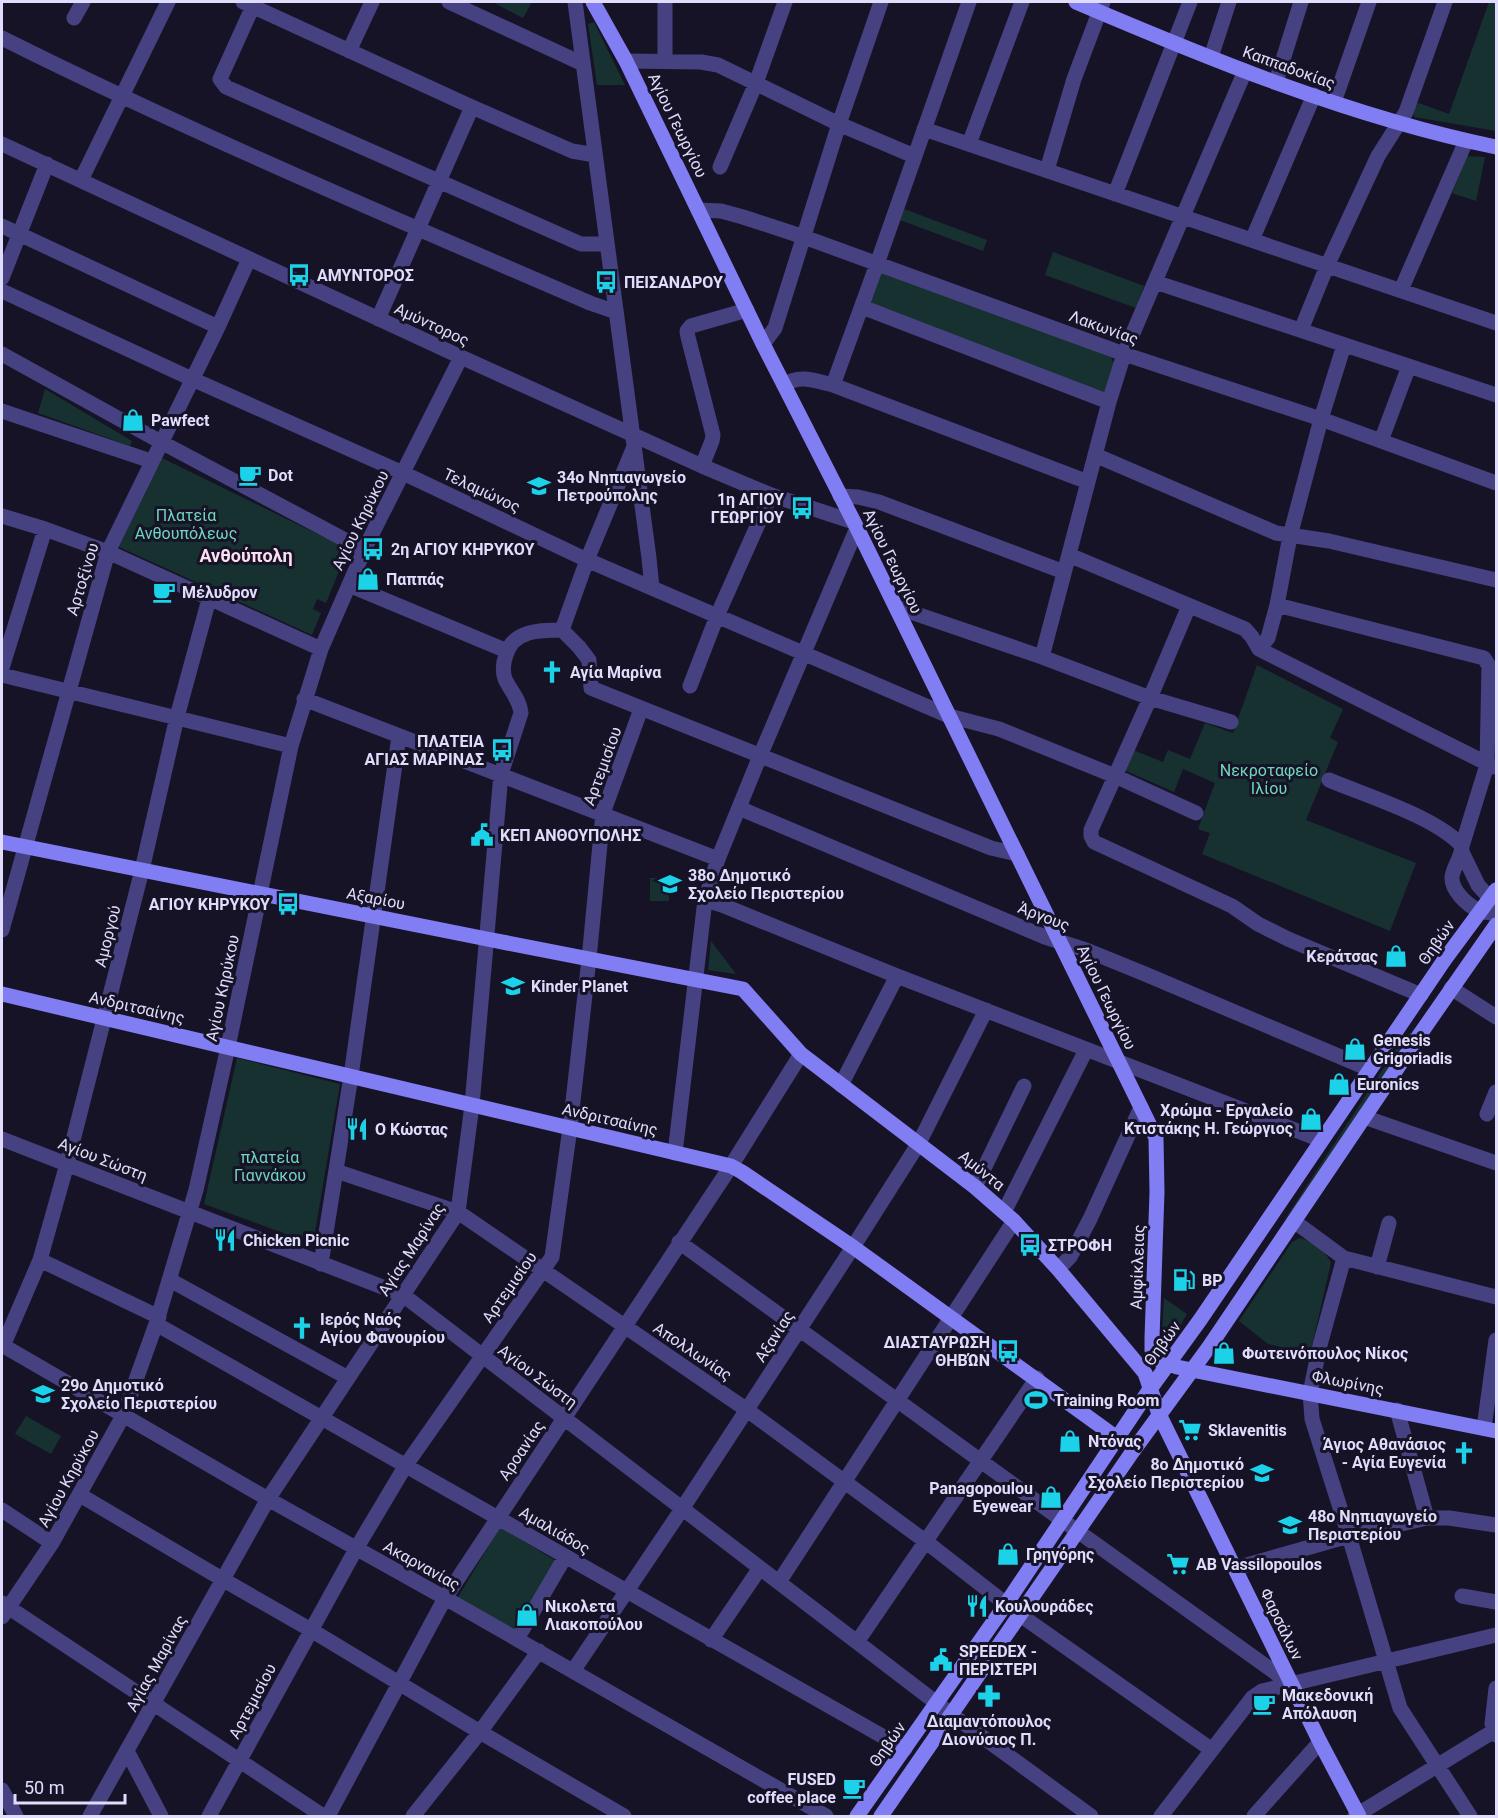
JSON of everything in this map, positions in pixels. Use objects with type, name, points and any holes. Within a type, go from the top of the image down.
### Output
[{"type":"street","points":[[74,18],[83,2]]},
{"type":"street","points":[[81,180],[168,2]]},
{"type":"street","points":[[349,51],[372,2]]},
{"type":"street","points":[[450,2],[583,64]]},
{"type":"street","points":[[575,2],[649,558],[651,588]]},
{"type":"street","name":"Αγίου Γεωργίου","points":[[593,2],[626,61],[784,385],[856,525],[1156,1138]]},
{"type":"street","points":[[665,2],[665,61]]},
{"type":"street","points":[[720,167],[756,83],[785,2]]},
{"type":"street","points":[[764,344],[775,328],[839,124],[881,2]]},
{"type":"street","points":[[833,385],[969,2]]},
{"type":"street","points":[[969,144],[1022,2]]},
{"type":"street","name":"Καππαδοκίας","points":[[1076,2],[1101,6],[1173,42],[1245,71],[1334,102],[1398,123],[1497,147]]},
{"type":"street","points":[[1115,194],[1190,2]]},
{"type":"street","points":[[1211,57],[1229,2]]},
{"type":"street","points":[[1276,82],[1302,2]]},
{"type":"street","points":[[1334,102],[1369,2]]},
{"type":"street","points":[[1301,330],[1327,266],[1378,156],[1406,112],[1445,2]]},
{"type":"street","points":[[595,155],[572,151],[472,108],[248,4],[220,79],[226,87],[581,244],[607,244]]},
{"type":"street","points":[[1047,171],[1074,79],[1101,6]]},
{"type":"street","points":[[2,38],[267,163],[590,303],[616,312]]},
{"type":"street","points":[[626,61],[711,63],[839,124],[914,156]]},
{"type":"street","points":[[1042,657],[1109,402],[1124,354],[1245,71]]},
{"type":"street","points":[[1252,240],[1314,95]]},
{"type":"street","points":[[378,319],[472,108]]},
{"type":"street","points":[[924,129],[1497,323]]},
{"type":"street","points":[[1401,290],[1466,141]]},
{"type":"street","name":"Αμύντορος","points":[[2,144],[461,357],[633,442],[856,525]]},
{"type":"street","points":[[2,278],[47,164]]},
{"type":"street","name":"Λακωνίας","points":[[698,210],[721,211],[743,216],[1124,354],[1321,419],[1497,483]]},
{"type":"street","points":[[2,226],[218,327]]},
{"type":"street","name":"Αρτοξίνου","points":[[2,930],[108,552],[249,259]]},
{"type":"street","points":[[1155,282],[1497,395]]},
{"type":"street","name":"Τελαμώνος","points":[[2,291],[651,588],[949,716],[999,729],[1115,776],[1196,813]]},
{"type":"street","points":[[862,308],[1109,402]]},
{"type":"street","points":[[702,466],[713,435],[687,331],[691,326],[747,310]]},
{"type":"street","points":[[1259,649],[1268,638],[1277,605],[1290,536],[1321,419],[1344,345]]},
{"type":"street","points":[[2,354],[364,550]]},
{"type":"street","name":"Αγίου Κηρύκου","points":[[4,1609],[52,1543],[123,1416],[157,1321],[190,1212],[228,1047],[291,746],[304,699],[321,649],[364,550],[461,357]]},
{"type":"street","points":[[1381,441],[1409,366]]},
{"type":"street","points":[[784,385],[803,378],[833,385],[1088,482]]},
{"type":"street","points":[[2,411],[151,461]]},
{"type":"street","points":[[562,630],[633,442]]},
{"type":"street","points":[[1095,455],[1276,532],[1340,544],[1497,580]]},
{"type":"street","points":[[690,686],[717,616],[771,495]]},
{"type":"street","points":[[840,496],[879,502],[1064,572]]},
{"type":"street","points":[[2,516],[108,552],[321,649]]},
{"type":"street","points":[[675,1153],[705,900],[718,859],[856,525]]},
{"type":"street","points":[[2,668],[45,529]]},
{"type":"street","points":[[1068,555],[1245,629],[1259,649],[1492,767]]},
{"type":"street","points":[[349,585],[507,651],[517,639],[532,631],[562,630],[589,660],[591,688],[991,848],[1017,854]]},
{"type":"street","name":"Αμοργού","points":[[2,1346],[40,1260],[67,1164],[208,599]]},
{"type":"street","points":[[1277,605],[1484,658],[1489,666],[1492,767],[1452,877],[1457,891],[1479,912],[1497,913]]},
{"type":"street","points":[[1189,606],[1091,830],[1094,842],[1232,906],[1258,924],[1288,939],[1421,995]]},
{"type":"street","points":[[896,608],[1042,657],[1150,698],[1231,722]]},
{"type":"street","name":"Αγίας Μαρίνας","points":[[90,1816],[268,1500],[458,1212],[472,1105],[501,774],[521,713],[521,706],[503,673],[507,651]]},
{"type":"street","points":[[2,675],[291,746]]},
{"type":"street","points":[[304,699],[718,859]]},
{"type":"street","name":"Αρτεμισίου","points":[[210,1816],[356,1549],[406,1465],[552,1257],[570,1128],[603,813],[641,709]]},
{"type":"street","points":[[321,1264],[351,1076],[399,736]]},
{"type":"street","points":[[1329,780],[1412,814],[1454,837],[1478,885],[1494,898]]},
{"type":"street","name":"Άργους","points":[[739,808],[1060,942],[1145,974],[1369,1070]]},
{"type":"street","name":"Αξαρίου","points":[[2,842],[743,989]]},
{"type":"street","name":"Θηβών","points":[[857,1816],[1006,1604],[1150,1389],[1421,995],[1479,912],[1494,898]]},
{"type":"street","points":[[705,900],[722,904],[897,976],[1321,1140]]},
{"type":"street","points":[[881,1816],[1133,1451],[1209,1347],[1497,925]]},
{"type":"street","points":[[842,1085],[897,976]]},
{"type":"street","points":[[1452,988],[1497,1017]]},
{"type":"street","name":"Αμύντα","points":[[743,989],[801,1054],[919,1143],[1009,1216],[1058,1269],[1145,1373],[1159,1414]]},
{"type":"street","name":"Ανδριτσαίνης","points":[[2,994],[730,1166],[853,1247],[1037,1378],[1133,1451]]},
{"type":"street","name":"Αξανίας","points":[[573,1671],[747,1410],[919,1143],[986,1010]]},
{"type":"street","points":[[778,1582],[951,1317],[1009,1216],[1086,1050]]},
{"type":"street","name":"Αροανίας","points":[[328,1816],[445,1598],[730,1166],[801,1054]]},
{"type":"street","points":[[975,1187],[1024,1086]]},
{"type":"street","points":[[1487,1114],[1497,1092]]},
{"type":"street","points":[[1058,1269],[1070,1257],[1090,1219],[1141,1107]]},
{"type":"street","points":[[1364,1117],[1497,1163]]},
{"type":"street","name":"Αμφίκλειας","points":[[1156,1138],[1157,1192],[1152,1350],[1155,1359],[1169,1364]]},
{"type":"street","name":"Αγίου Σώστη","points":[[2,1139],[403,1295],[937,1704],[1091,1816]]},
{"type":"street","name":"Απολλωνίας","points":[[336,1171],[458,1212],[747,1410],[925,1541],[1006,1604]]},
{"type":"street","points":[[1294,1222],[1344,1258],[1497,1297]]},
{"type":"street","points":[[1377,1267],[1389,1223]]},
{"type":"street","points":[[679,1242],[1062,1521],[1291,1684]]},
{"type":"street","points":[[1344,1258],[1320,1345],[1310,1393],[1312,1419],[1400,1708],[1436,1767],[1470,1816]]},
{"type":"street","name":"Αμαλιάδος","points":[[40,1260],[157,1321],[565,1557],[905,1749]]},
{"type":"street","points":[[170,1280],[348,1378]]},
{"type":"street","points":[[1490,1429],[1497,1340]]},
{"type":"street","name":"Ακαρνανίας","points":[[2,1346],[268,1500],[539,1651],[826,1816]]},
{"type":"street","points":[[1169,1364],[1192,1369]]},
{"type":"street","name":"Φλωρίνης","points":[[1192,1369],[1490,1429]]},
{"type":"street","points":[[857,1642],[1037,1378]]},
{"type":"street","points":[[1397,1410],[1427,1518]]},
{"type":"street","name":"Φαρσάλων","points":[[1159,1414],[1357,1816]]},
{"type":"street","points":[[80,1495],[624,1816]]},
{"type":"street","points":[[2,1510],[52,1543]]},
{"type":"street","points":[[1236,1568],[1349,1536],[1427,1518],[1449,1518],[1497,1525]]},
{"type":"street","points":[[517,1639],[565,1557]]},
{"type":"street","points":[[711,1640],[760,1568]]},
{"type":"street","points":[[1462,1596],[1497,1602]]},
{"type":"street","points":[[4,1609],[154,1704],[323,1816]]},
{"type":"street","points":[[1020,1615],[1212,1750]]},
{"type":"street","points":[[1161,1816],[1252,1698],[1262,1691],[1497,1635]]},
{"type":"street","points":[[413,1816],[480,1732],[539,1651]]},
{"type":"street","points":[[1357,1816],[1495,1733],[1492,1724],[1497,1688]]},
{"type":"street","points":[[1254,1816],[1320,1742]]},
{"type":"street","points":[[127,1751],[160,1816]]},
{"type":"street","points":[[2,1790],[16,1816]]},
{"type":"green space","points":[[497,2],[532,2],[523,18],[496,4]]},
{"type":"green space","points":[[1489,2],[1496,2],[1496,131],[1414,117],[1415,104],[1419,103],[1449,114]]},
{"type":"green space","points":[[594,22],[625,85],[597,85],[588,24]]},
{"type":"green space","points":[[1467,156],[1485,157],[1476,201],[1452,193]]},
{"type":"green space","points":[[904,209],[987,240],[983,251],[900,220]]},
{"type":"green space","points":[[1053,252],[1144,286],[1136,308],[1045,275]]},
{"type":"green space","points":[[883,269],[1111,357],[1114,364],[1104,396],[869,307]]},
{"type":"green space","points":[[45,389],[132,441],[130,446],[38,413]]},
{"type":"green space","name":"Πλατεία Ανθουπόλεως","points":[[162,458],[348,549],[326,603],[317,599],[313,609],[321,613],[312,635],[119,547]]},
{"type":"green space","name":"Νεκροταφείο Ιλίου","points":[[1257,665],[1343,709],[1330,738],[1338,742],[1306,820],[1416,863],[1390,931],[1202,854],[1210,833],[1198,829],[1215,783],[1183,769],[1174,792],[1124,770],[1133,750],[1163,762],[1168,750],[1190,759],[1205,723],[1233,733]]},
{"type":"green space","points":[[650,878],[669,878],[669,901],[650,901]]},
{"type":"green space","points":[[711,941],[736,974],[708,970]]},
{"type":"green space","points":[[1419,1023],[1300,1201],[1283,1222],[1396,1049]]},
{"type":"green space","name":"πλατεία Γιαννάκου","points":[[237,1058],[340,1084],[313,1244],[204,1204]]},
{"type":"green space","points":[[1300,1238],[1318,1247],[1331,1263],[1310,1354],[1268,1344],[1239,1321],[1292,1242]]},
{"type":"green space","points":[[1164,1298],[1187,1314],[1175,1335],[1171,1337],[1164,1335],[1162,1331]]},
{"type":"green space","points":[[26,1416],[61,1436],[51,1454],[15,1434]]},
{"type":"green space","points":[[500,1527],[556,1561],[513,1631],[458,1597]]},
{"type":"place","name":"ΑΜΥΝΤΟΡΟΣ","points":[[299,275]]},
{"type":"place","name":"ΠΕΙΣΑΝΔΡΟΥ","points":[[606,282]]},
{"type":"place","name":"Pawfect","points":[[133,420]]},
{"type":"place","name":"Dot","points":[[250,475]]},
{"type":"place","name":"34ο Νηπιαγωγείο Πετρούπολης","points":[[539,486]]},
{"type":"place","name":"1η ΑΓΙΟΥ ΓΕΩΡΓΙΟΥ","points":[[802,508]]},
{"type":"place","name":"2η ΑΓΙΟΥ ΚΗΡΥΚΟΥ","points":[[373,549]]},
{"type":"place","name":"Παππάς","points":[[368,579]]},
{"type":"place","name":"Μέλυδρον","points":[[164,592]]},
{"type":"place","name":"Αγία Μαρίνα","points":[[552,672]]},
{"type":"place","name":"ΠΛΑΤΕΙΑ ΑΓΙΑΣ ΜΑΡΙΝΑΣ","points":[[502,750]]},
{"type":"place","name":"ΚΕΠ ΑΝΘΟΥΠΟΛΗΣ","points":[[482,835]]},
{"type":"place","name":"38ο Δημοτικό Σχολείο Περιστερίου","points":[[670,884]]},
{"type":"place","name":"ΑΓΙΟΥ ΚΗΡΥΚΟΥ","points":[[288,904]]},
{"type":"place","name":"Κεράτσας","points":[[1396,956]]},
{"type":"place","name":"Kinder Planet","points":[[513,986]]},
{"type":"place","name":"Genesis Grigoriadis","points":[[1355,1049]]},
{"type":"place","name":"Euronics","points":[[1339,1084]]},
{"type":"place","name":"Χρώμα - Εργαλείο Κτιστάκης Η. Γεώργιος","points":[[1311,1119]]},
{"type":"place","name":"Ο Κώστας","points":[[357,1129]]},
{"type":"place","name":"Chicken Picnic","points":[[225,1240]]},
{"type":"place","name":"ΣΤΡΟΦΗ","points":[[1030,1245]]},
{"type":"place","name":"BP","points":[[1184,1280]]},
{"type":"place","name":"Ιερός Ναός Αγίου Φανουρίου","points":[[302,1328]]},
{"type":"place","name":"ΔΙΑΣΤΑΥΡΩΣΗ ΘΗΒΏΝ","points":[[1008,1351]]},
{"type":"place","name":"Φωτεινόπουλος Νίκος","points":[[1224,1353]]},
{"type":"place","name":"29o Δημοτικό Σχολείο Περιστερίου","points":[[43,1394]]},
{"type":"place","name":"Training Room","points":[[1036,1400]]},
{"type":"place","name":"Sklavenitis","points":[[1190,1430]]},
{"type":"place","name":"Ντόνας","points":[[1070,1441]]},
{"type":"place","name":"Άγιος Αθανάσιος - Αγία Ευγενία","points":[[1464,1453]]},
{"type":"place","name":"8ο Δημοτικό Σχολείο Περιστερίου","points":[[1262,1473]]},
{"type":"place","name":"Panagopoulou Eyewear","points":[[1051,1497]]},
{"type":"place","name":"48ο Νηπιαγωγείο Περιστερίου","points":[[1290,1525]]},
{"type":"place","name":"Γρηγόρης","points":[[1008,1554]]},
{"type":"place","name":"AB Vassilopoulos","points":[[1178,1564]]},
{"type":"place","name":"Κουλουράδες","points":[[977,1606]]},
{"type":"place","name":"Νικολετα Λιακοπούλου","points":[[527,1615]]},
{"type":"place","name":"SPEEDEX - ΠΕΡΙΣΤΕΡΙ","points":[[941,1660]]},
{"type":"place","name":"Διαμαντόπουλος Διονύσιος Π.","points":[[989,1696]]},
{"type":"place","name":"Μακεδονική Απόλαυση","points":[[1264,1704]]},
{"type":"place","name":"FUSED coffee place","points":[[854,1788]]},
{"type":"district","name":"Ανθούπολη","points":[[246,556]]}]
